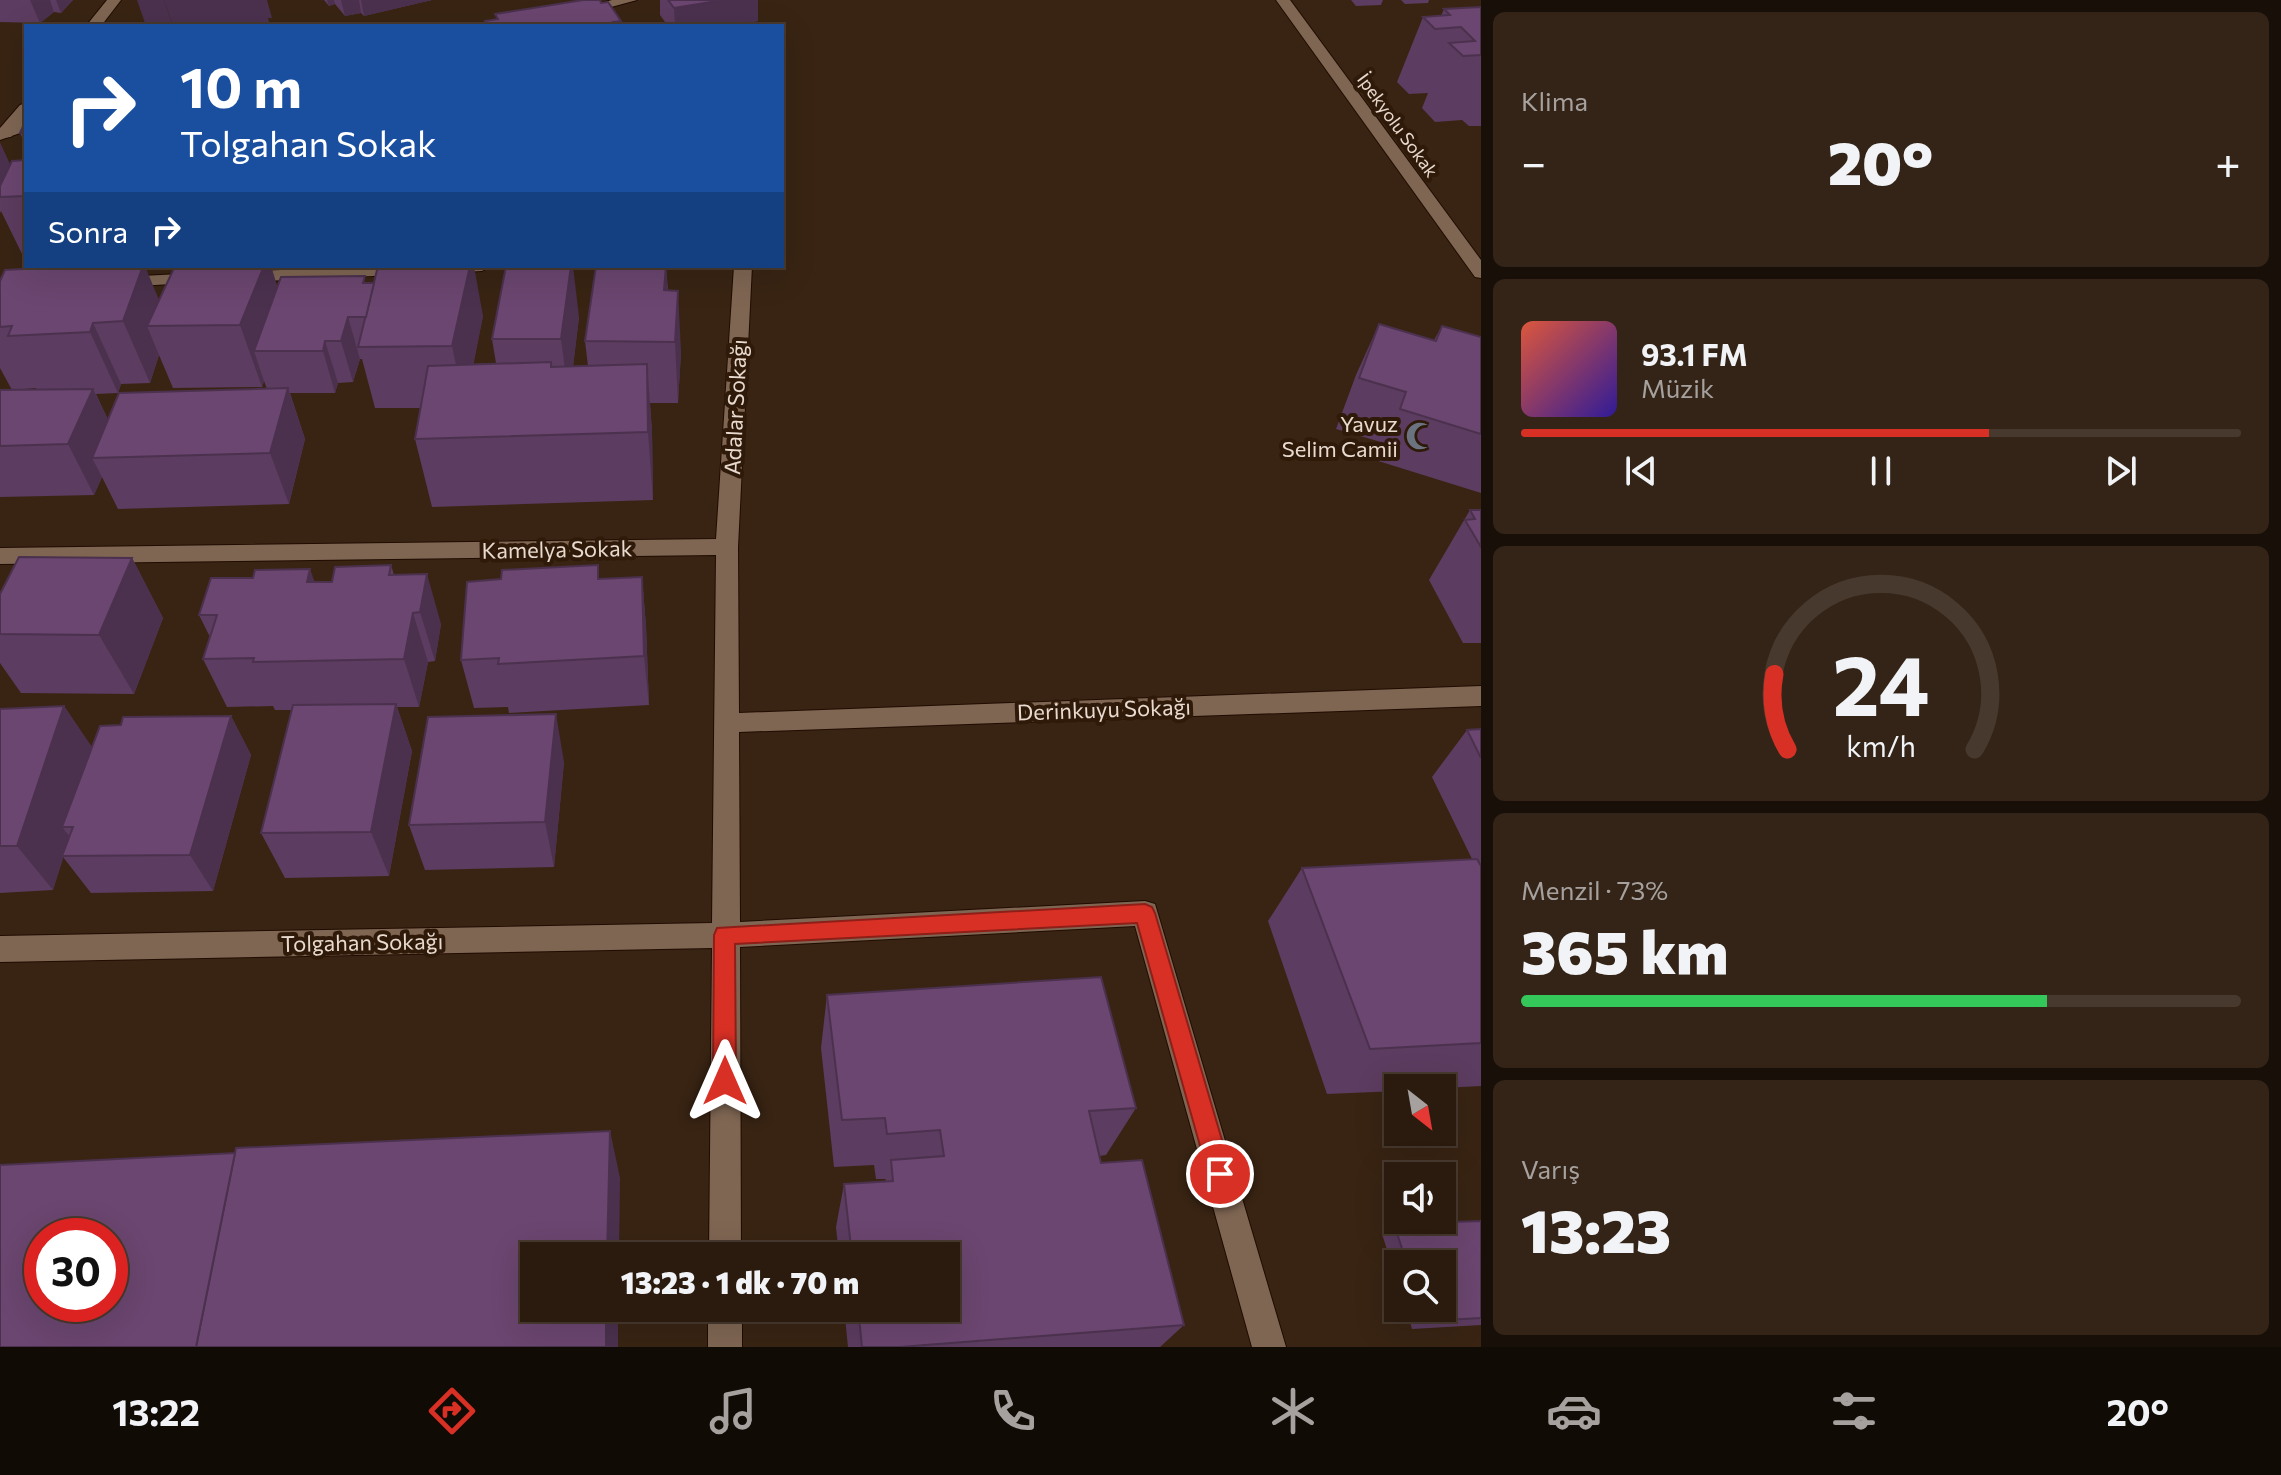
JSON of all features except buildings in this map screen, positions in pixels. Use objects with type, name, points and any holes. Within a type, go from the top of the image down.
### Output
[{"type":"street","points":[[95,24],[114,0]]},
{"type":"street","points":[[565,15],[608,10],[630,0]]},
{"type":"street","name":"İpekyolu Sokak","points":[[1283,0],[1481,273]]},
{"type":"street","points":[[2,134],[24,110]]},
{"type":"street","points":[[2,134],[24,127]]},
{"type":"street","points":[[2,134],[24,135]]},
{"type":"street","points":[[109,282],[435,268]]},
{"type":"street","name":"Adalar Sokağı","points":[[727,547],[743,268]]},
{"type":"street","points":[[725,1242],[727,547]]},
{"type":"street","name":"Kamelya Sokak","points":[[0,556],[727,547]]},
{"type":"street","name":"Derinkuyu Sokağı","points":[[726,723],[1481,696]]},
{"type":"street","name":"Tolgahan Sokağı","points":[[0,949],[724,935],[1145,913],[1269,1347]]},
{"type":"street","points":[[725,1322],[725,1347]]},
{"type":"place","name":"Yavuz Selim Camii","points":[[1420,436]]},
{"type":"route","points":[[725,1081],[724,935],[1145,913],[1220,1174]]}]
